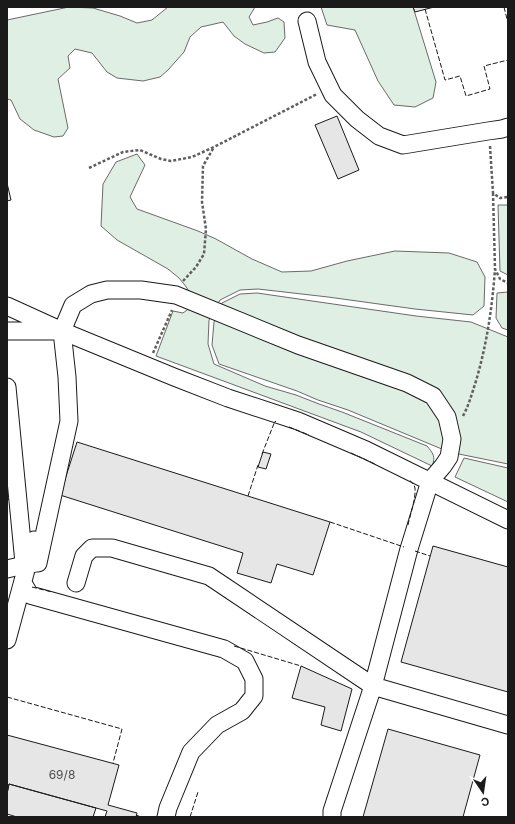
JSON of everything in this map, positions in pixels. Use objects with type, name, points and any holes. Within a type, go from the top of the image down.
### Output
[{"type":"lane","points":[[307,21],[317,62],[333,95],[357,119],[379,136],[404,145],[508,127]]},
{"type":"lane","points":[[31,564],[69,421],[67,377],[62,332],[73,305],[91,294],[108,290],[141,290],[178,296],[298,345],[407,383],[433,396],[447,417],[452,439],[449,457],[430,481],[407,557],[373,686],[332,811],[332,817]]},
{"type":"lane","points":[[7,306],[62,332],[228,398],[298,421],[366,450],[508,520]]},
{"type":"lane","points":[[7,331],[62,332]]},
{"type":"lane","points":[[7,387],[31,564]]},
{"type":"lane","points":[[7,640],[34,540],[31,564]]},
{"type":"lane","points":[[76,583],[84,556],[92,548],[112,548],[209,576],[373,686],[508,725]]},
{"type":"lane","points":[[7,569],[31,564]]},
{"type":"lane","points":[[23,583],[30,595],[224,650],[245,661],[254,679],[254,696],[242,711],[217,725],[191,752],[168,808],[166,817]]},
{"type":"path","points":[[89,168],[122,152],[140,150],[161,159],[171,161],[192,157],[329,87]]},
{"type":"path","points":[[452,439],[468,407],[480,365],[492,305],[495,269],[493,193],[488,131]]},
{"type":"path","points":[[147,366],[184,281],[196,267],[204,254],[206,229],[202,202],[203,166],[214,147]]},
{"type":"path","points":[[493,193],[500,198],[508,197]]},
{"type":"path","points":[[495,269],[500,279],[508,283]]},
{"type":"green space","points":[[69,7],[93,8],[137,23],[152,20],[168,7],[255,7],[249,17],[253,25],[278,18],[284,22],[285,38],[275,52],[264,53],[245,44],[234,36],[223,22],[201,27],[190,37],[184,52],[168,70],[160,77],[143,81],[117,78],[107,72],[92,53],[75,49],[68,56],[70,68],[58,79],[68,128],[63,136],[54,137],[34,130],[20,119],[11,100],[7,99],[7,20]]},
{"type":"green space","points":[[321,7],[413,7],[436,82],[433,98],[415,107],[394,105],[378,81],[355,30],[327,25]]},
{"type":"green space","points":[[137,154],[145,165],[130,197],[137,209],[198,231],[252,259],[282,272],[311,271],[347,261],[395,251],[449,253],[477,262],[485,277],[484,306],[473,315],[258,289],[240,290],[220,300],[209,320],[208,344],[214,364],[265,386],[296,395],[342,412],[427,446],[433,455],[434,460],[432,466],[361,432],[156,356],[173,311],[183,313],[191,307],[191,294],[179,278],[168,269],[117,240],[101,226],[103,184],[116,162]]},
{"type":"green space","points":[[498,205],[508,205],[508,275],[500,271]]},
{"type":"green space","points":[[508,292],[508,330],[502,328],[496,318],[497,293]]},
{"type":"green space","points":[[257,293],[416,316],[471,322],[508,337],[508,464],[449,452],[348,410],[219,364],[212,345],[214,322],[222,303],[240,294]]},
{"type":"green space","points":[[464,458],[508,468],[508,502],[455,477]]},
{"type":"building","points":[[413,7],[434,7],[415,12]]},
{"type":"building","points":[[337,116],[359,170],[338,179],[315,125]]},
{"type":"building","points":[[7,183],[11,200],[7,201]]},
{"type":"building","points":[[77,442],[330,522],[313,575],[277,564],[271,583],[237,573],[243,553],[60,495]]},
{"type":"building","points":[[263,452],[271,454],[266,469],[258,467]]},
{"type":"building","points":[[7,465],[15,498],[7,500]]},
{"type":"building","points":[[433,546],[508,567],[508,692],[401,662]]},
{"type":"building","points":[[301,666],[352,689],[341,731],[321,725],[325,707],[292,698]]},
{"type":"building","points":[[388,729],[480,755],[463,817],[363,817]]},
{"type":"building","points":[[7,735],[119,765],[108,805],[137,813],[136,817],[105,817],[107,811],[9,784],[7,794]]},
{"type":"building","points":[[9,784],[96,808],[93,817],[17,817],[7,814],[7,794]]},
{"type":"fence","points":[[504,7],[508,23]]},
{"type":"fence","points":[[425,9],[445,80],[460,76],[466,96],[490,89],[484,66],[508,60]]},
{"type":"fence","points":[[262,454],[275,421],[276,422]]},
{"type":"fence","points":[[289,427],[309,435]]},
{"type":"fence","points":[[351,453],[375,464]]},
{"type":"fence","points":[[248,496],[258,465]]},
{"type":"fence","points":[[408,525],[415,492],[414,485],[409,480]]},
{"type":"fence","points":[[330,522],[404,547]]},
{"type":"fence","points":[[415,551],[430,556]]},
{"type":"fence","points":[[32,587],[52,592]]},
{"type":"fence","points":[[234,646],[301,666]]},
{"type":"fence","points":[[7,697],[122,729],[113,763]]},
{"type":"fence","points":[[190,817],[198,792]]},
{"type":"fence","points":[[136,815],[141,817]]}]
